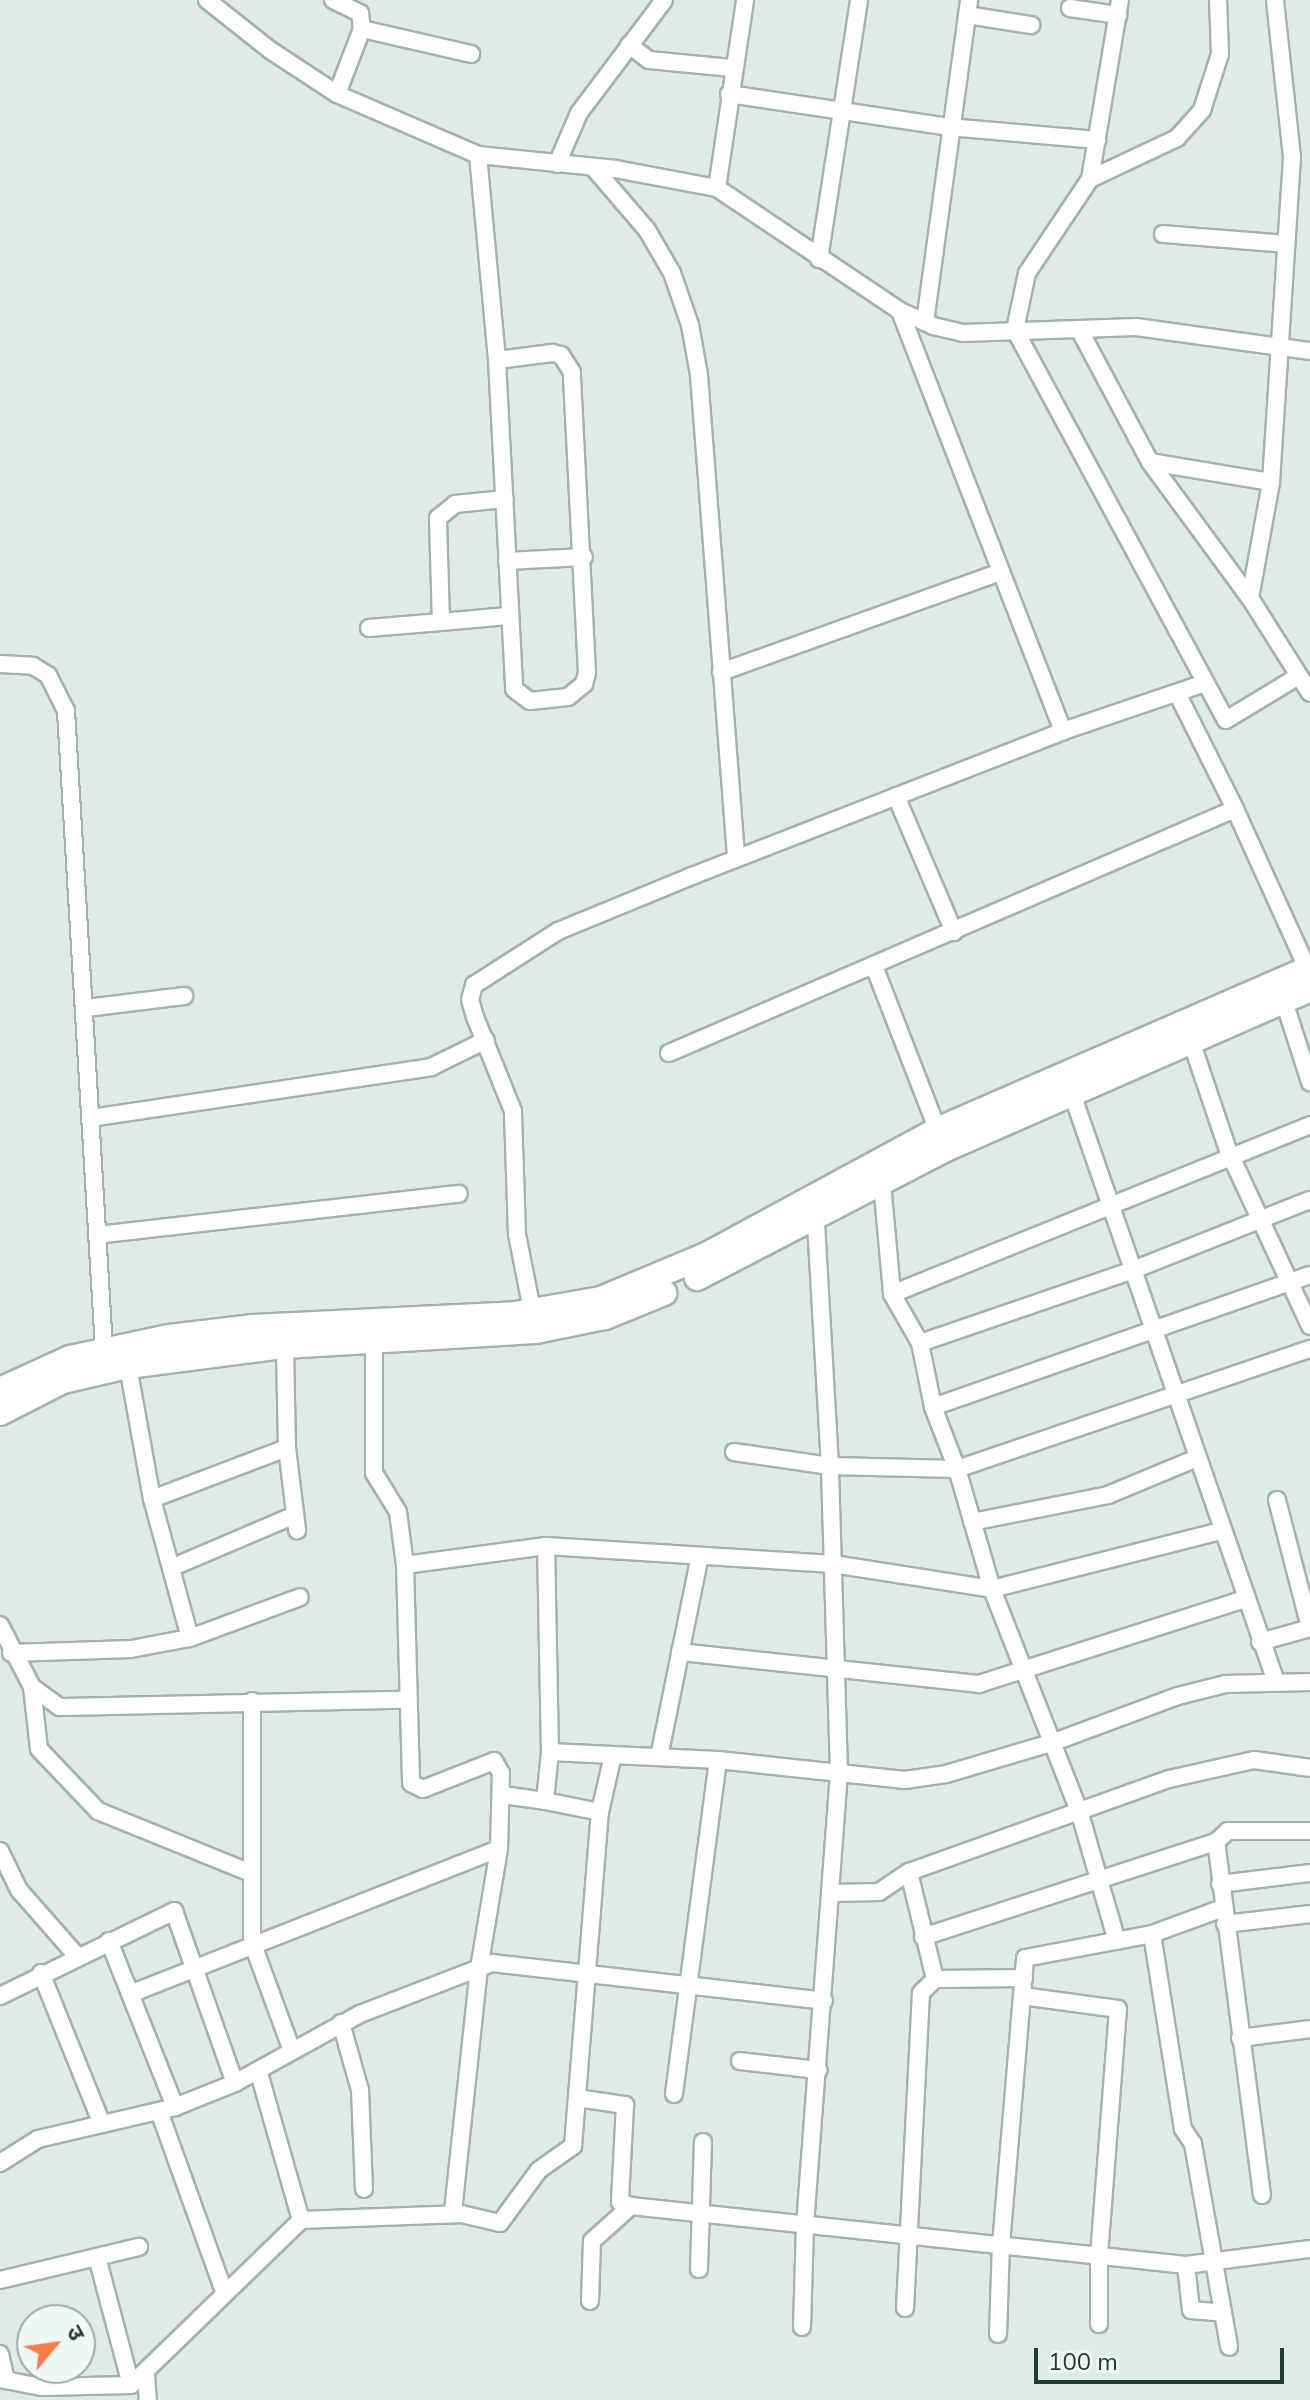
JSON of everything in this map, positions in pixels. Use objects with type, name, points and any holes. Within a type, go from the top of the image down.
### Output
[{"type":"street","points":[[207,0],[337,94],[478,155],[593,167],[717,188],[819,259],[900,311],[925,322],[963,333],[1136,327],[1310,351]]},
{"type":"street","points":[[333,0],[360,13],[362,29],[337,94]]},
{"type":"street","points":[[557,164],[579,113],[664,0]]},
{"type":"street","points":[[717,188],[732,68],[745,0]]},
{"type":"street","points":[[819,259],[845,109],[859,0]]},
{"type":"street","points":[[1090,179],[1177,138],[1202,110],[1220,54],[1218,0]]},
{"type":"street","points":[[1250,598],[1271,482],[1277,346],[1292,157],[1275,0]]},
{"type":"street","points":[[925,322],[949,127],[968,7],[1031,25]]},
{"type":"street","points":[[1070,8],[1119,8],[1090,179],[1027,273],[1015,330],[1226,720],[1297,677]]},
{"type":"street","points":[[362,29],[471,54]]},
{"type":"street","points":[[629,45],[649,60],[732,68]]},
{"type":"street","points":[[729,94],[949,127],[1097,140]]},
{"type":"street","points":[[478,155],[497,360],[514,689],[522,698],[543,700],[577,691],[587,673],[584,557],[568,362],[552,353],[497,360]]},
{"type":"street","points":[[593,167],[647,230],[672,273],[690,325],[699,375],[736,858]]},
{"type":"street","points":[[1163,234],[1286,244]]},
{"type":"street","points":[[900,311],[1063,731]]},
{"type":"street","points":[[1079,329],[1150,462],[1250,598],[1297,677],[1310,693]]},
{"type":"street","points":[[1150,462],[1271,482]]},
{"type":"street","points":[[441,622],[438,518],[455,504],[505,499]]},
{"type":"street","points":[[507,561],[584,557]]},
{"type":"street","points":[[721,672],[1001,572]]},
{"type":"street","points":[[369,628],[508,616]]},
{"type":"street","points":[[0,664],[33,666],[48,675],[66,711],[104,1348]]},
{"type":"street","points":[[534,1322],[517,1234],[516,1134],[507,1088],[475,1017],[471,991],[490,971],[558,931],[736,858],[1063,731],[1205,683]]},
{"type":"street","points":[[0,1413],[63,1381],[128,1366],[374,1333],[534,1322],[630,1308],[814,1204],[942,1140],[1068,1082],[1189,1036],[1282,993],[1309,975],[1235,809],[1177,693]]},
{"type":"street","points":[[896,796],[954,932]]},
{"type":"street","points":[[669,1053],[1235,809]]},
{"type":"street","points":[[874,966],[942,1140]]},
{"type":"street","points":[[1282,993],[1310,1082]]},
{"type":"street","points":[[86,1008],[184,996]]},
{"type":"street","points":[[1189,1036],[1231,1157],[1262,1217],[1310,1326]]},
{"type":"street","points":[[91,1118],[431,1067],[486,1040]]},
{"type":"street","points":[[1068,1082],[1275,1679]]},
{"type":"street","points":[[892,1294],[1112,1210],[1310,1125]]},
{"type":"street","points":[[881,1171],[892,1294],[920,1343],[933,1407],[957,1469],[992,1589],[1026,1669],[1080,1814],[1103,1879],[1117,1941]]},
{"type":"street","points":[[97,1235],[459,1194]]},
{"type":"street","points":[[920,1343],[1133,1270],[1310,1200]]},
{"type":"street","points":[[802,2327],[805,2225],[833,1893],[839,1773],[830,1466],[814,1204]]},
{"type":"street","points":[[933,1407],[1310,1275]]},
{"type":"street","points":[[0,1390],[39,1369],[104,1348],[253,1327],[374,1333]]},
{"type":"street","points":[[374,1333],[374,1473],[398,1512],[405,1565],[405,1700],[411,1783],[423,1789],[494,1761],[503,1795],[499,1849],[479,1968],[453,2212],[500,2223],[539,2170],[573,2146],[600,1812],[613,1755]]},
{"type":"street","points":[[173,1567],[296,1522],[287,1448],[285,1346]]},
{"type":"street","points":[[734,1452],[830,1466],[957,1469],[1310,1349]]},
{"type":"street","points":[[128,1366],[152,1499],[190,1638]]},
{"type":"street","points":[[152,1499],[287,1448]]},
{"type":"street","points":[[972,1522],[1108,1495],[1197,1458]]},
{"type":"street","points":[[1260,1642],[1310,1628],[1277,1500]]},
{"type":"street","points":[[405,1565],[546,1546],[833,1564],[992,1589],[1222,1531]]},
{"type":"street","points":[[545,1801],[550,1752],[546,1546]]},
{"type":"street","points":[[659,1757],[700,1556]]},
{"type":"street","points":[[11,1653],[131,1649],[190,1638],[300,1597]]},
{"type":"street","points":[[680,1652],[979,1684],[1245,1599]]},
{"type":"street","points":[[0,1625],[11,1653],[32,1687],[60,1707],[405,1700]]},
{"type":"street","points":[[550,1752],[718,1760],[905,1780],[946,1774],[1054,1742],[1178,1696],[1275,1679],[1310,1682]]},
{"type":"street","points":[[32,1687],[39,1749],[98,1811],[248,1872]]},
{"type":"street","points":[[252,1701],[248,1872],[252,1942],[292,2051]]},
{"type":"street","points":[[674,2094],[718,1760]]},
{"type":"street","points":[[833,1893],[879,1892],[909,1872],[1080,1814],[1169,1779],[1254,1760],[1310,1768]]},
{"type":"street","points":[[503,1795],[600,1812]]},
{"type":"street","points":[[923,1937],[1216,1842],[1228,1831],[1310,1831]]},
{"type":"street","points":[[1216,1842],[1262,2195]]},
{"type":"street","points":[[130,1994],[195,1970],[252,1942],[499,1849]]},
{"type":"street","points":[[0,1851],[19,1890],[77,1956]]},
{"type":"street","points":[[909,1872],[935,1979]]},
{"type":"street","points":[[1220,1884],[1310,1873]]},
{"type":"street","points":[[0,1996],[41,1973],[174,1911],[235,2083]]},
{"type":"street","points":[[998,2334],[1001,2245],[1025,1958],[1152,1934],[1224,1916],[1310,1914]]},
{"type":"street","points":[[1152,1934],[1183,2129],[1193,2144],[1229,2347]]},
{"type":"street","points":[[109,1941],[130,1994],[224,2292]]},
{"type":"street","points":[[0,2163],[38,2139],[167,2109],[235,2083],[259,2073],[341,2023],[492,1963],[824,2001]]},
{"type":"street","points":[[41,1973],[102,2124]]},
{"type":"street","points":[[905,2308],[921,1993],[935,1979],[1024,1978]]},
{"type":"street","points":[[1022,1996],[1118,2009],[1099,2256],[1099,2324]]},
{"type":"street","points":[[341,2023],[360,2090],[364,2189]]},
{"type":"street","points":[[1240,2038],[1310,2029]]},
{"type":"street","points":[[740,2061],[818,2070]]},
{"type":"street","points":[[259,2073],[301,2220]]},
{"type":"street","points":[[577,2098],[625,2105],[620,2202],[631,2206],[1186,2265],[1310,2249]]},
{"type":"street","points":[[699,2269],[703,2142]]},
{"type":"street","points":[[590,2301],[592,2241],[631,2206]]},
{"type":"street","points":[[0,2354],[3,2380],[41,2393],[131,2385],[146,2374],[224,2292],[301,2220],[463,2214]]},
{"type":"street","points":[[0,2280],[139,2247]]},
{"type":"street","points":[[97,2257],[131,2385]]},
{"type":"street","points":[[1186,2265],[1191,2310],[1223,2313]]},
{"type":"street","points":[[146,2374],[148,2400]]}]
